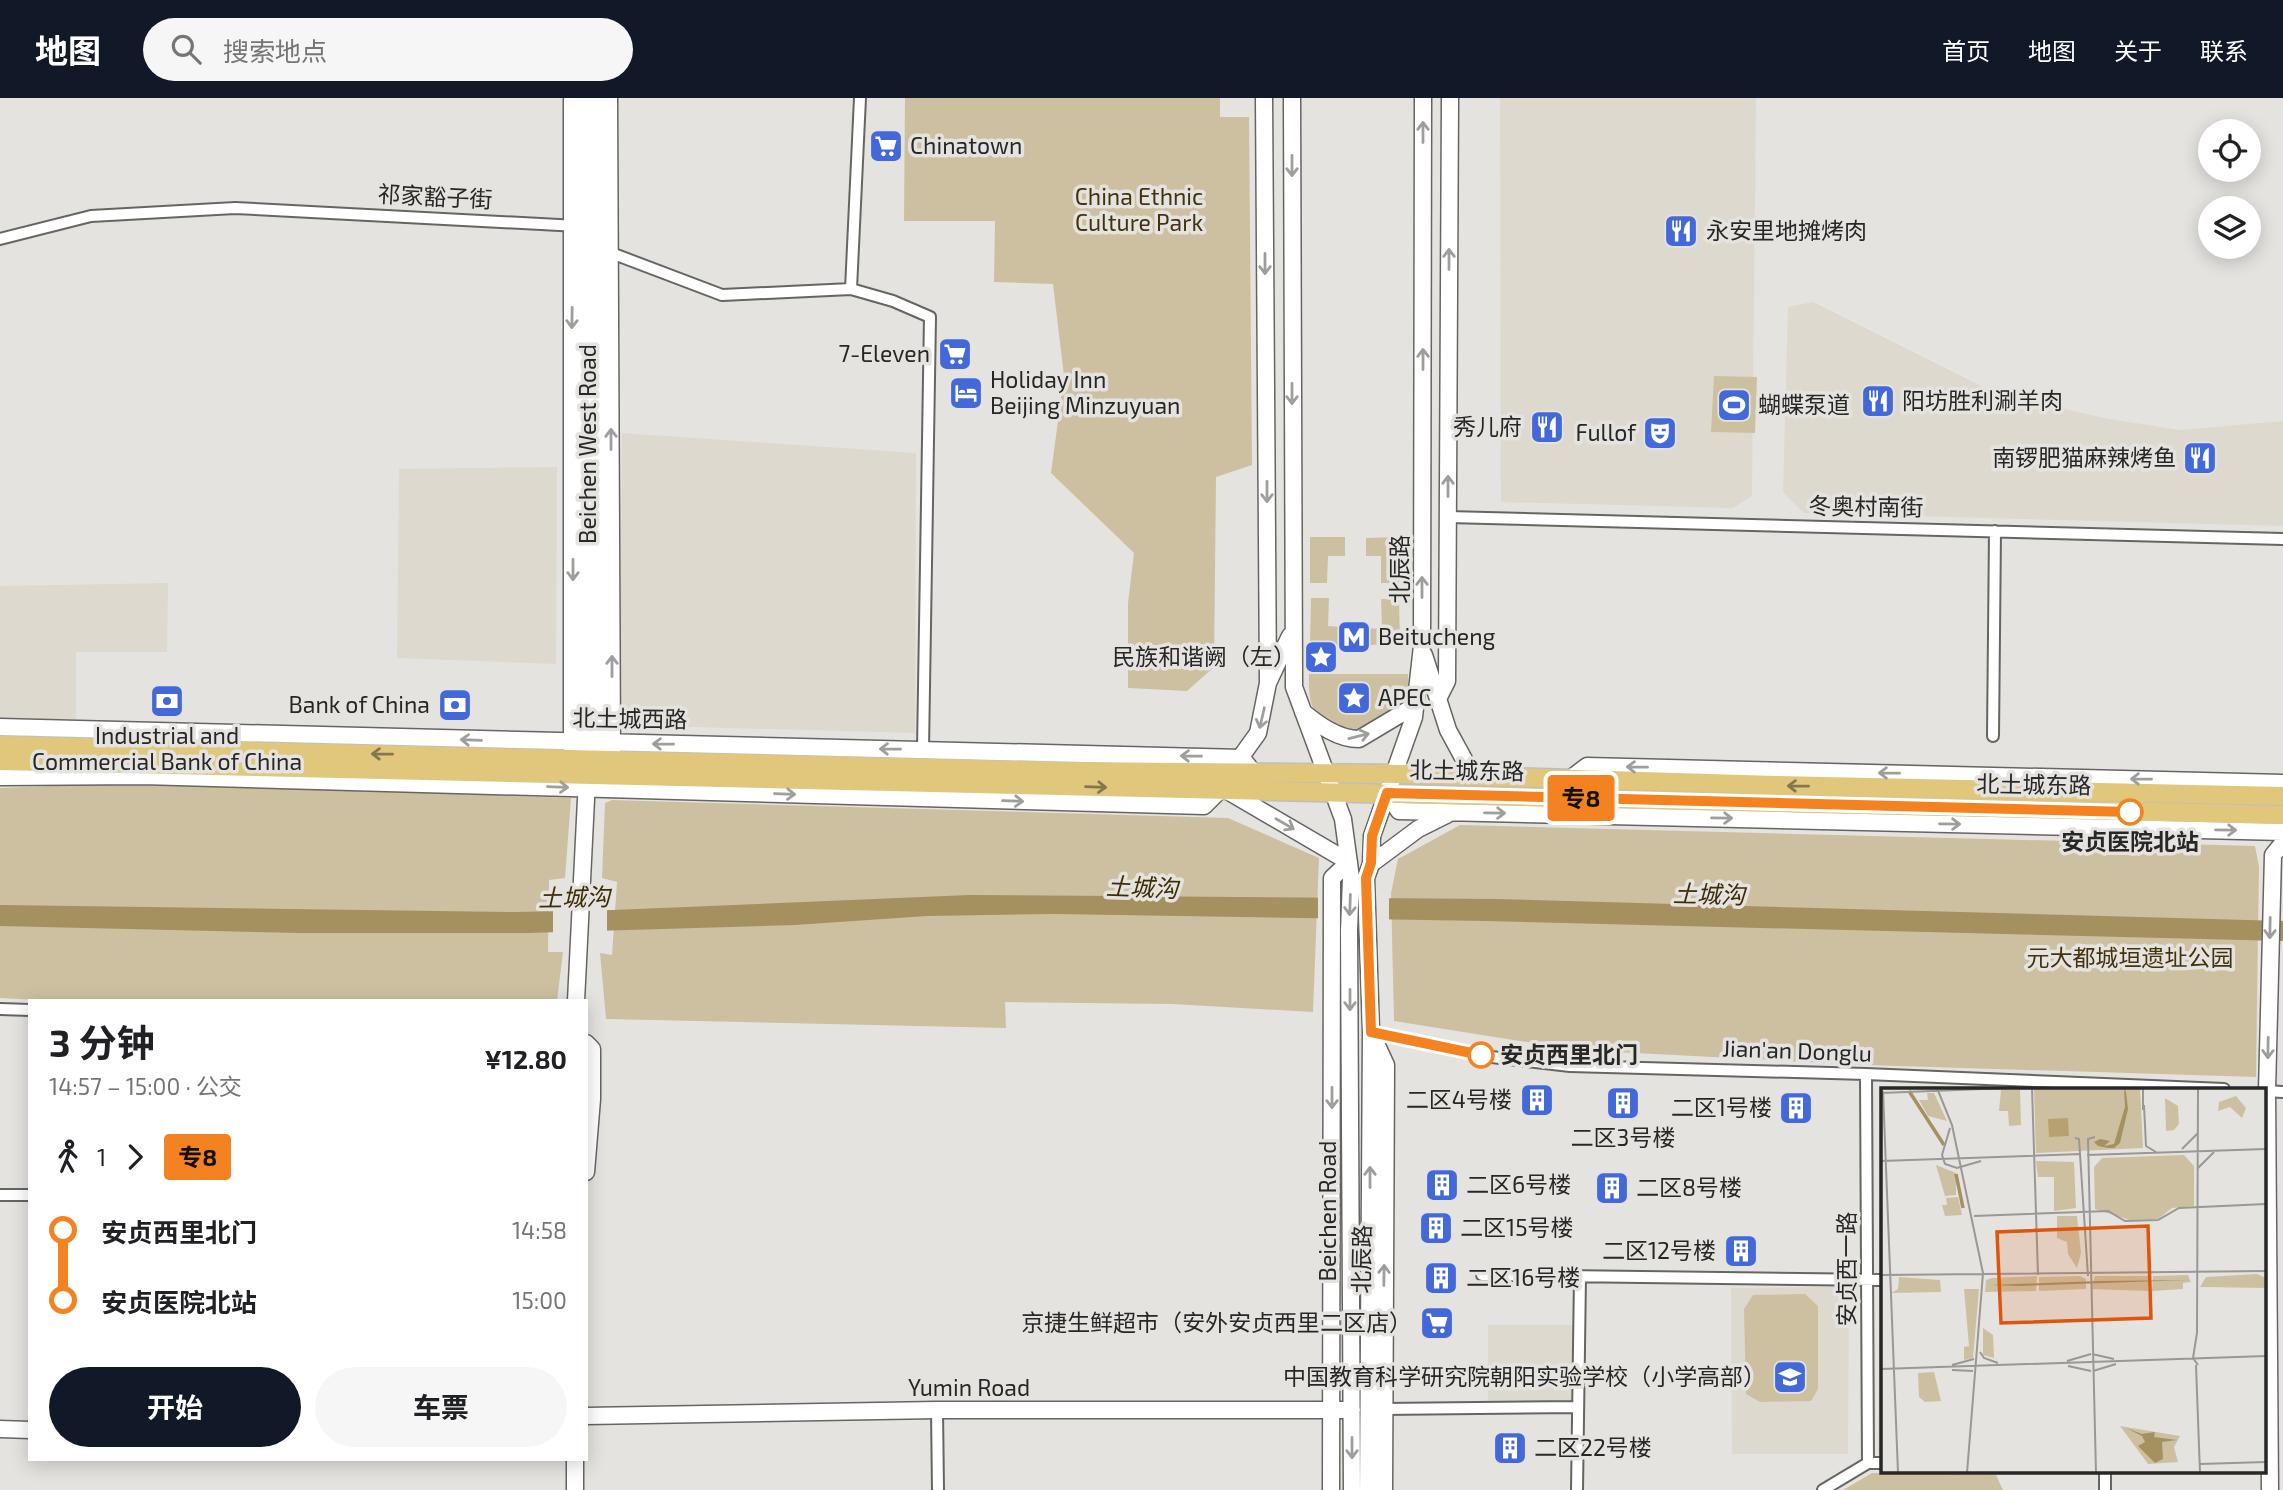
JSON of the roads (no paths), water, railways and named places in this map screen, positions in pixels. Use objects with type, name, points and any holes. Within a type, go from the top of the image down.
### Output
[{"type":"main road","name":"北土城西路","points":[[0,745],[591,757],[1021,770],[1242,767],[1326,772]]},
{"type":"main road","name":"北土城西路","points":[[0,761],[591,757],[1223,790],[1387,793]]},
{"type":"main road","name":"北土城东路","points":[[1326,772],[1756,786],[2283,815]]},
{"type":"main road","name":"北土城东路","points":[[1387,793],[1477,796],[1756,786],[2283,796]]},
{"type":"street","name":"Beichen West Road","points":[[572,98],[579,226]]},
{"type":"street","name":"Beichen West Road","points":[[583,98],[579,226],[580,602],[591,757]]},
{"type":"street","name":"Beichen West Road","points":[[597,98],[604,250]]},
{"type":"street","name":"Beichen West Road","points":[[576,999],[591,757],[609,98]]},
{"type":"street","points":[[851,289],[860,98]]},
{"type":"street","points":[[1242,767],[1258,733],[1268,683],[1264,98]]},
{"type":"street","name":"北辰路","points":[[1292,98],[1294,687],[1359,870],[1367,931],[1371,1032],[1386,1065],[1368,1409],[1368,1490]]},
{"type":"street","name":"北辰路","points":[[1349,931],[1359,870],[1414,717],[1422,649],[1423,98]]},
{"type":"street","name":"北辰路","points":[[1438,699],[1447,681],[1450,98]]},
{"type":"street","name":"祁家豁子街","points":[[0,239],[91,216],[235,208],[579,226]]},
{"type":"street","points":[[579,226],[604,250],[722,295],[851,289],[893,301],[930,317],[923,749]]},
{"type":"street","name":"冬奥村南街","points":[[1448,517],[2283,539]]},
{"type":"street","points":[[1993,737],[1994,531]]},
{"type":"street","points":[[1268,683],[1293,631]]},
{"type":"street","points":[[1422,649],[1448,730],[1473,776]]},
{"type":"street","points":[[1303,712],[1332,732],[1349,739],[1359,739],[1416,705]]},
{"type":"street","name":"北土城西路","points":[[0,727],[591,757]]},
{"type":"street","name":"北土城西路","points":[[0,777],[143,776],[591,757],[923,749],[1242,767]]},
{"type":"street","name":"北土城东路","points":[[1756,786],[2283,783]]},
{"type":"street","points":[[1223,790],[1359,870],[1418,829],[1477,796]]},
{"type":"street","name":"北土城东路","points":[[1387,793],[1399,811],[2283,832]]},
{"type":"street","points":[[2283,815],[2283,871]]},
{"type":"street","points":[[2270,1490],[2267,1467],[2277,1433],[2269,1015],[2271,899],[2273,855],[2282,844]]},
{"type":"street","name":"北辰路","points":[[1331,1490],[1332,878],[1359,870]]},
{"type":"street","name":"Beichen Road","points":[[1349,931],[1368,1409],[1352,1490]]},
{"type":"street","points":[[2269,1015],[2283,993]]},
{"type":"street","points":[[0,1009],[28,1010]]},
{"type":"street","name":"Jian'an Donglu","points":[[1371,1032],[1483,1056],[1570,1066],[1866,1074],[2200,1088]]},
{"type":"street","points":[[588,1046],[592,1049],[592,1099],[588,1148]]},
{"type":"street","name":"安贞西一路","points":[[1866,1074],[1868,1463]]},
{"type":"street","points":[[0,1195],[28,1195]]},
{"type":"street","points":[[1482,1275],[1881,1280]]},
{"type":"street","points":[[1577,1490],[1580,1276]]},
{"type":"street","points":[[1368,1409],[1578,1407]]},
{"type":"street","name":"北辰路","points":[[1368,1409],[1384,1490]]},
{"type":"street","name":"Yumin Road","points":[[588,1416],[937,1410],[1368,1409]]},
{"type":"street","points":[[937,1410],[938,1490]]},
{"type":"street","points":[[0,1429],[28,1430]]},
{"type":"street","points":[[564,1461],[564,1490]]},
{"type":"street","points":[[575,1461],[575,1490]]},
{"type":"street","points":[[1823,1490],[1868,1463],[1881,1463]]},
{"type":"street","points":[[2105,1472],[2105,1490]]},
{"type":"place","name":"Chinatown","points":[[886,146]]},
{"type":"place","name":"永安里地摊烤肉","points":[[1681,231]]},
{"type":"place","name":"7-Eleven","points":[[955,354]]},
{"type":"place","name":"Holiday Inn Beijing Minzuyuan","points":[[966,393]]},
{"type":"place","name":"阳坊胜利涮羊肉","points":[[1878,401]]},
{"type":"place","name":"蝴蝶泵道","points":[[1734,405]]},
{"type":"place","name":"秀儿府","points":[[1547,427]]},
{"type":"place","name":"Fullof","points":[[1660,433]]},
{"type":"place","name":"南锣肥猫麻辣烤鱼","points":[[2200,458]]},
{"type":"place","name":"Beitucheng","points":[[1354,637]]},
{"type":"place","name":"民族和谐阙（左）","points":[[1321,657]]},
{"type":"place","name":"APEC","points":[[1354,698]]},
{"type":"place","name":"Industrial and Commercial Bank of China","points":[[167,701]]},
{"type":"place","name":"Bank of China","points":[[455,705]]},
{"type":"place","name":"安贞医院北站","points":[[2130,812]]},
{"type":"place","name":"安贞西里北门","points":[[1481,1055]]},
{"type":"place","name":"二区4号楼","points":[[1537,1100]]},
{"type":"place","name":"二区3号楼","points":[[1623,1103]]},
{"type":"place","name":"二区1号楼","points":[[1796,1108]]},
{"type":"place","name":"二区6号楼","points":[[1442,1185]]},
{"type":"place","name":"二区8号楼","points":[[1612,1188]]},
{"type":"place","name":"二区15号楼","points":[[1436,1228]]},
{"type":"place","name":"二区12号楼","points":[[1741,1251]]},
{"type":"place","name":"二区16号楼","points":[[1441,1278]]},
{"type":"place","name":"京捷生鲜超市（安外安贞西里二区店）","points":[[1437,1323]]},
{"type":"place","name":"中国教育科学研究院朝阳实验学校（小学高部）","points":[[1790,1377]]},
{"type":"place","name":"二区22号楼","points":[[1510,1448]]},
{"type":"park label","name":"China Ethnic Culture Park","points":[[1139,210]]},
{"type":"park label","name":"元大都城垣遗址公园","points":[[2130,958]]},
{"type":"water label","name":"土城沟","points":[[1142,888]]},
{"type":"water label","name":"土城沟","points":[[1709,895]]},
{"type":"water label","name":"土城沟","points":[[574,898]]}]
